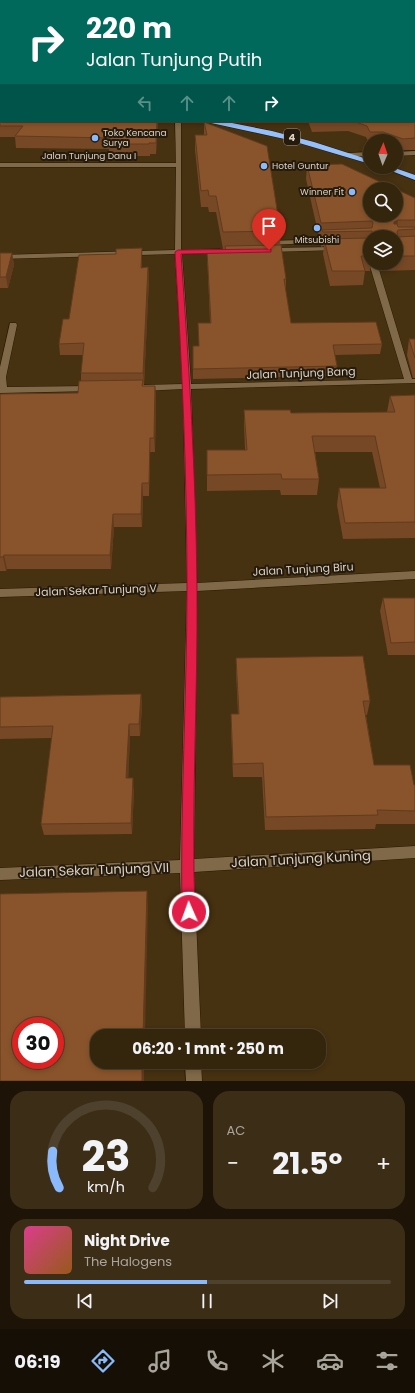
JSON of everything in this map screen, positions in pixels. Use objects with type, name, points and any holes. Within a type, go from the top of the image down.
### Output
[{"type":"highway","name":"4","points":[[217,122],[286,135],[363,160]]},
{"type":"highway","points":[[403,174],[415,178]]},
{"type":"street","points":[[178,122],[178,252],[187,388],[192,588],[187,866],[193,1029]]},
{"type":"street","points":[[403,154],[415,153]]},
{"type":"street","points":[[349,155],[363,154]]},
{"type":"street","name":"Jalan Tunjung Danu I","points":[[0,166],[179,165]]},
{"type":"street","points":[[268,243],[339,241]]},
{"type":"street","points":[[261,251],[342,249]]},
{"type":"street","points":[[0,257],[231,251]]},
{"type":"street","points":[[375,270],[412,381]]},
{"type":"street","points":[[13,325],[2,377],[1,390],[102,389]]},
{"type":"street","name":"Jalan Tunjung Bang","points":[[133,388],[187,388],[412,381]]},
{"type":"street","name":"Jalan Tunjung Biru","points":[[192,588],[415,574]]},
{"type":"street","name":"Jalan Sekar Tunjung V","points":[[0,593],[192,588]]},
{"type":"street","name":"Jalan Tunjung Kuning","points":[[187,866],[415,852]]},
{"type":"street","name":"Jalan Sekar Tunjung VII","points":[[0,874],[187,866]]},
{"type":"street","points":[[194,1069],[194,1081]]},
{"type":"building","points":[[0,122],[157,122],[156,143],[149,144],[109,144],[110,138],[15,136],[23,126],[0,126]]},
{"type":"building","name":"Hotel Guntur","points":[[204,122],[267,146],[279,222],[269,223],[264,227],[269,230],[280,229],[281,231],[223,232],[216,196],[209,196],[208,190],[201,191],[195,135],[207,135]]},
{"type":"building","points":[[356,122],[415,122],[415,138],[403,139],[403,134],[370,132],[367,126]]},
{"type":"building","points":[[342,164],[380,182],[363,182],[363,221],[321,223],[307,165]]},
{"type":"building","points":[[403,192],[415,198],[415,220],[403,220]]},
{"type":"building","points":[[394,222],[394,224],[397,224],[398,227],[415,227],[415,229],[323,232],[322,230],[372,228],[373,223]]},
{"type":"building","points":[[415,236],[415,256],[403,256],[403,237]]},
{"type":"building","points":[[363,238],[363,256],[361,256],[363,270],[365,271],[332,271],[324,239]]},
{"type":"building","points":[[281,245],[286,279],[284,279],[291,323],[376,322],[382,344],[333,345],[337,366],[193,369],[193,346],[199,346],[198,323],[211,323],[207,251],[226,251],[225,246]]},
{"type":"building","points":[[142,248],[141,268],[148,267],[143,373],[81,373],[84,343],[59,344],[63,319],[69,319],[79,255],[116,254],[116,249]]},
{"type":"building","points":[[0,253],[12,253],[6,277],[0,277]]},
{"type":"building","points":[[409,339],[415,339],[415,358]]},
{"type":"building","points":[[143,380],[142,386],[155,386],[154,438],[150,438],[149,483],[142,483],[141,514],[113,514],[110,555],[4,555],[3,557],[0,557],[0,394],[78,393],[79,381]]},
{"type":"building","points":[[415,395],[415,522],[345,523],[339,488],[386,488],[375,436],[312,436],[319,479],[282,479],[281,474],[207,475],[207,450],[247,450],[244,410],[290,410],[291,413],[395,412],[390,396]]},
{"type":"building","points":[[383,598],[415,598],[415,642],[391,643]]},
{"type":"building","points":[[363,656],[370,701],[363,701],[374,765],[410,765],[415,785],[415,811],[377,810],[378,815],[266,817],[263,763],[233,764],[231,714],[239,714],[236,658]]},
{"type":"building","points":[[141,694],[139,724],[129,724],[126,778],[133,778],[131,823],[41,824],[53,726],[0,727],[0,697]]},
{"type":"building","points":[[147,891],[143,1029],[90,1029],[90,1069],[142,1069],[142,1081],[0,1081],[0,894]]},
{"type":"place","name":"Toko Kencana Surya","points":[[95,138]]},
{"type":"place","name":"Hotel Guntur","points":[[264,166]]},
{"type":"place","name":"Winner Fit","points":[[352,192]]},
{"type":"place","name":"Mitsubishi","points":[[317,228]]},
{"type":"route","points":[[189,912],[187,866],[192,588],[187,388],[178,252],[269,250]]}]
